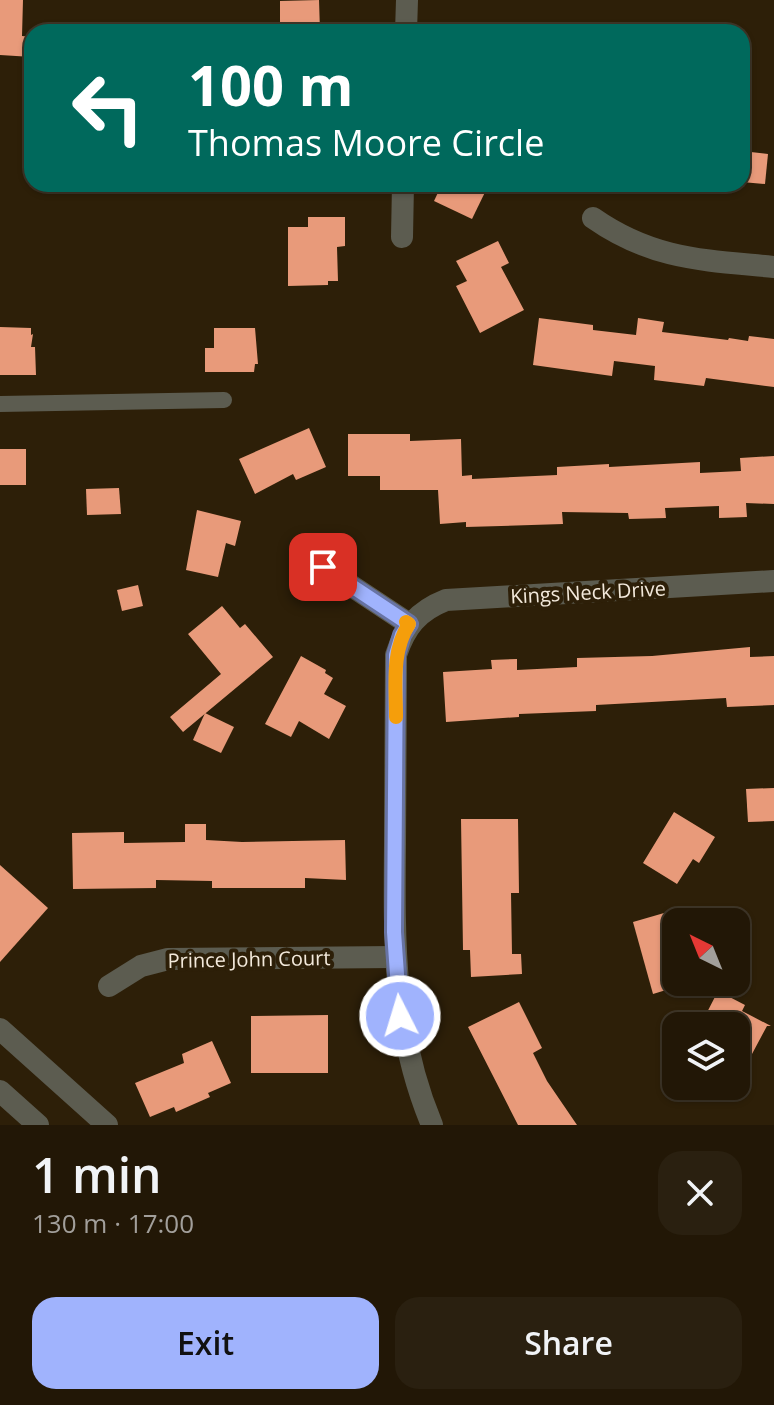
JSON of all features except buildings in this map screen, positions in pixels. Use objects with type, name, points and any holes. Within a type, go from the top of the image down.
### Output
[{"type":"street","points":[[406,24],[407,0]]},
{"type":"street","points":[[402,237],[403,192]]},
{"type":"street","points":[[593,218],[616,234],[647,248],[680,257],[774,267]]},
{"type":"street","points":[[323,567],[409,624],[396,655],[395,957],[404,1041],[420,1097],[432,1125]]},
{"type":"street","name":"Kings Neck Drive","points":[[409,624],[427,608],[446,600],[774,581]]},
{"type":"street","name":"Prince John Court","points":[[109,986],[141,966],[168,959],[395,957]]},
{"type":"street","points":[[0,1029],[107,1125]]},
{"type":"street","points":[[0,1091],[38,1125]]},
{"type":"lane","points":[[0,404],[224,400]]},
{"type":"slow traffic","points":[[396,717],[396,655],[409,624],[406,622]]},
{"type":"route","points":[[323,567],[409,624],[396,655],[394,932],[400,1016]]}]
